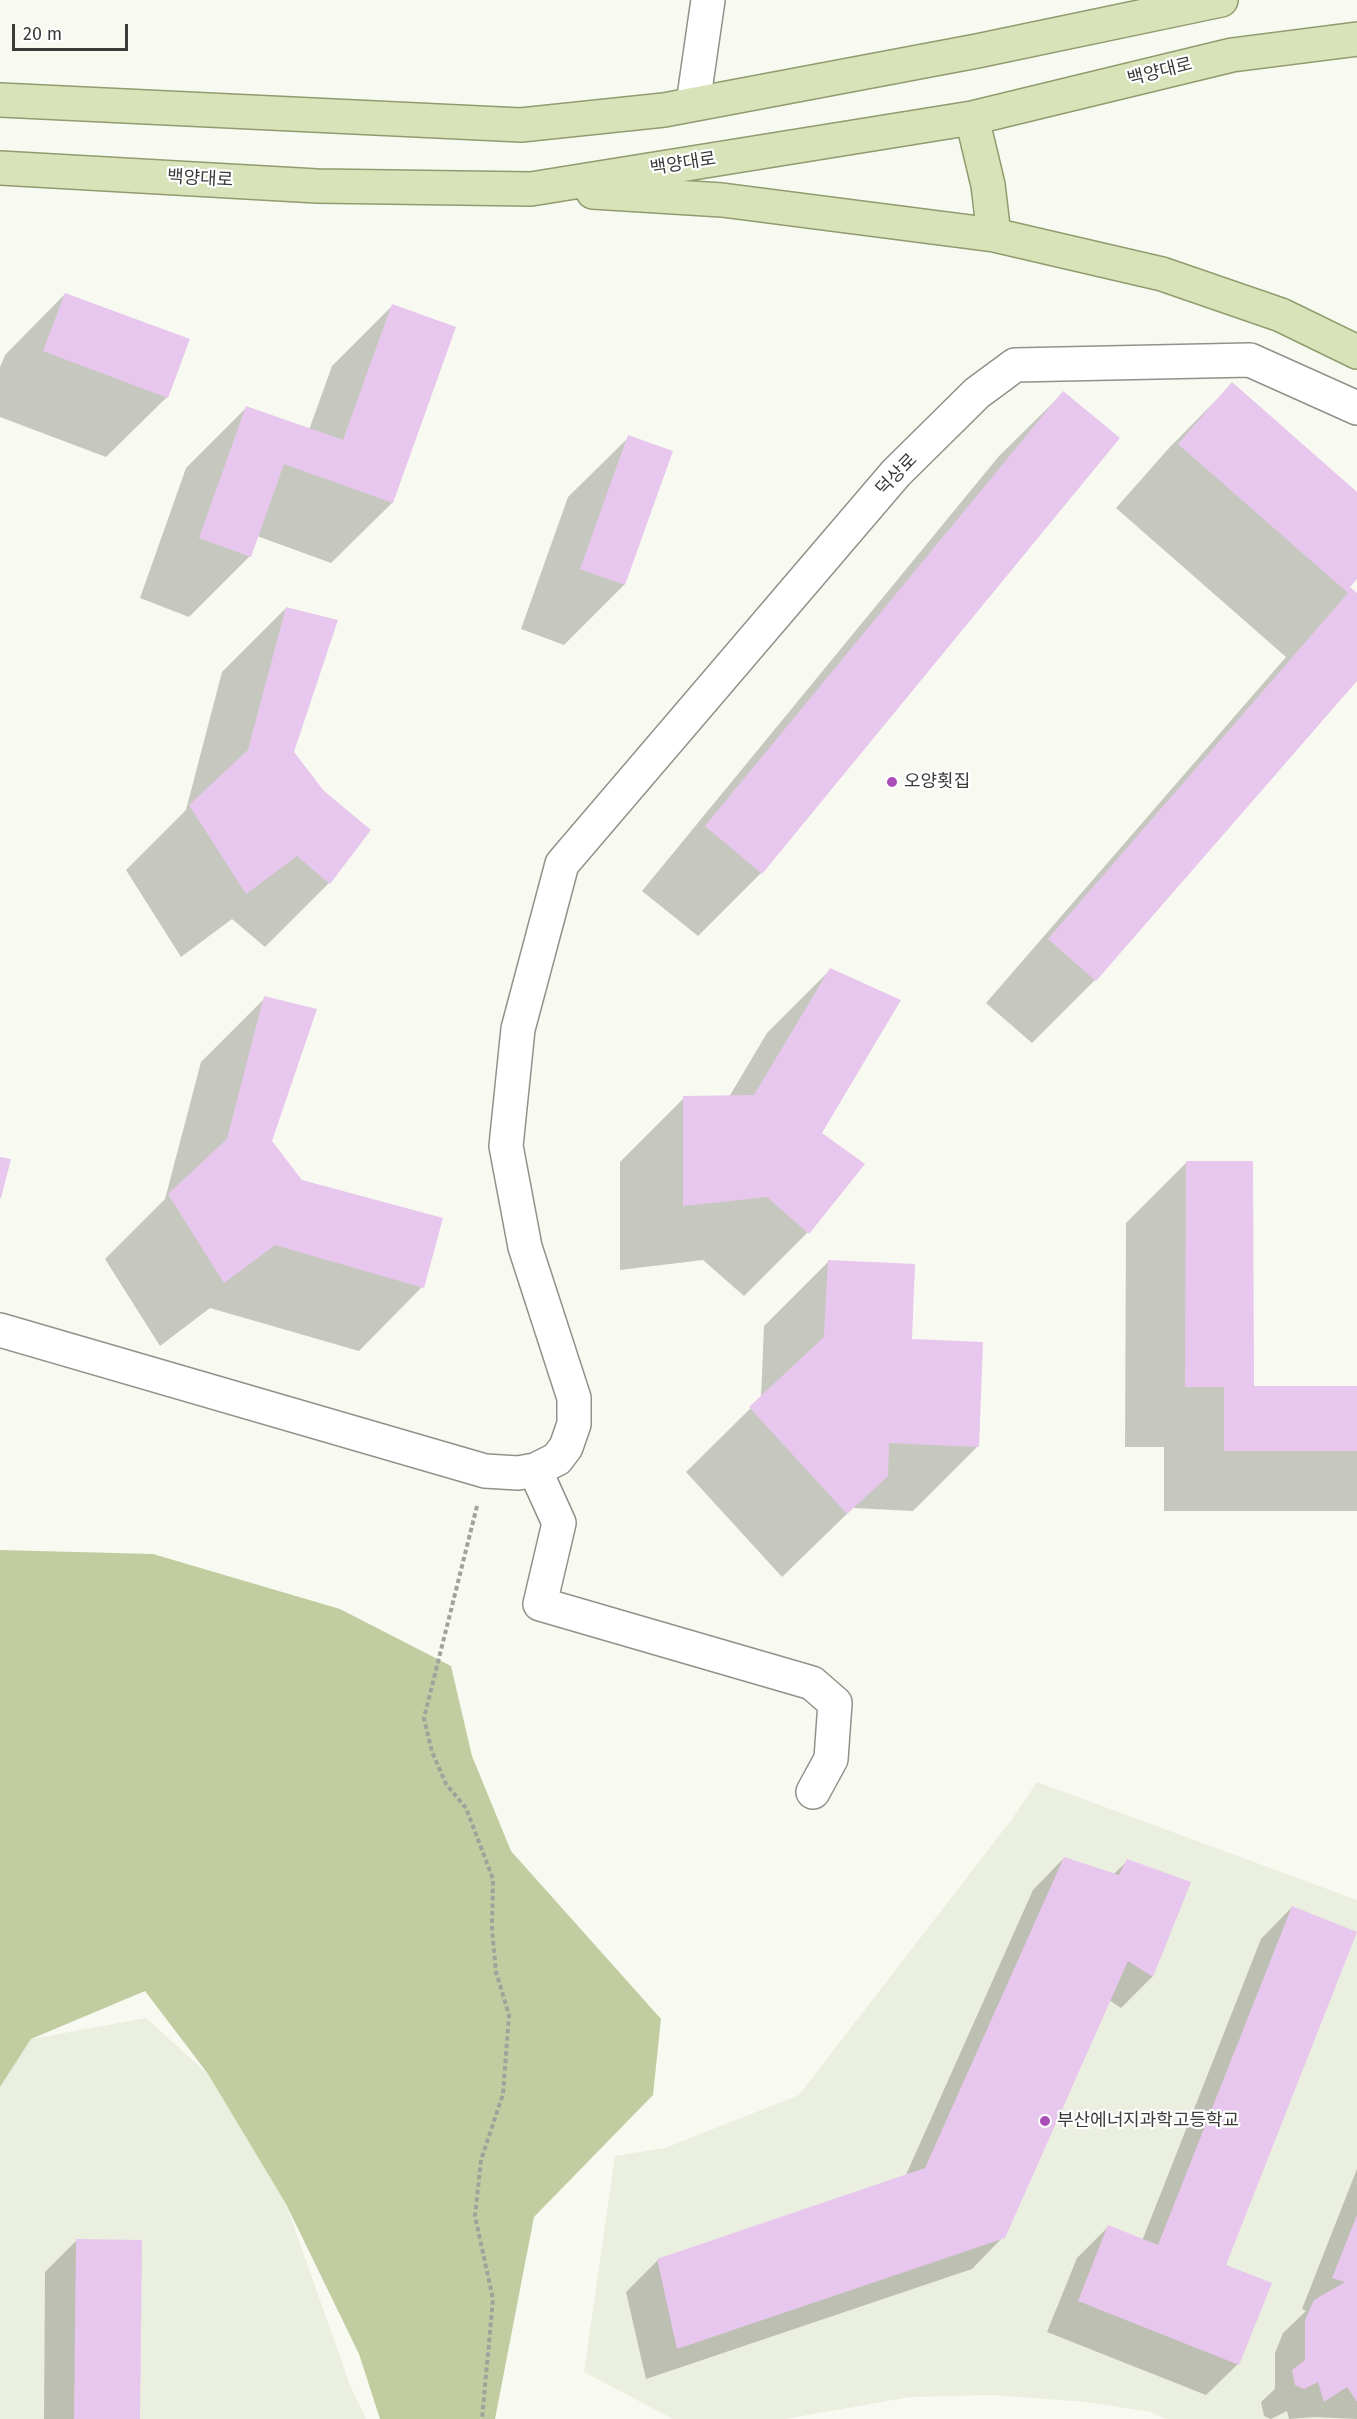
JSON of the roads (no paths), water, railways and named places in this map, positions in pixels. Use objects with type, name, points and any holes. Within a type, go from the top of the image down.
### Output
[{"type":"main road","points":[[0,100],[521,125],[664,110],[977,51],[1221,0]]},
{"type":"main road","name":"백양대로","points":[[0,168],[316,186],[531,189],[972,118],[1232,55],[1357,39]]},
{"type":"main road","points":[[972,118],[988,185],[994,235]]},
{"type":"main road","points":[[531,189],[722,200],[994,235],[1162,274],[1281,315],[1357,352]]},
{"type":"street","points":[[693,104],[708,0]]},
{"type":"street","name":"덕상로","points":[[535,1470],[556,1459],[566,1447],[574,1424],[574,1398],[525,1247],[506,1146],[518,1029],[562,864],[896,473],[977,393],[1015,366],[1250,360],[1357,408]]},
{"type":"street","points":[[0,1330],[485,1471],[518,1473],[535,1470],[559,1523],[540,1604],[812,1683],[835,1703],[831,1759],[813,1792]]},
{"type":"place","name":"오양횟집","points":[[892,782]]},
{"type":"place","name":"부산에너지과학고등학교","points":[[1045,2121]]}]
